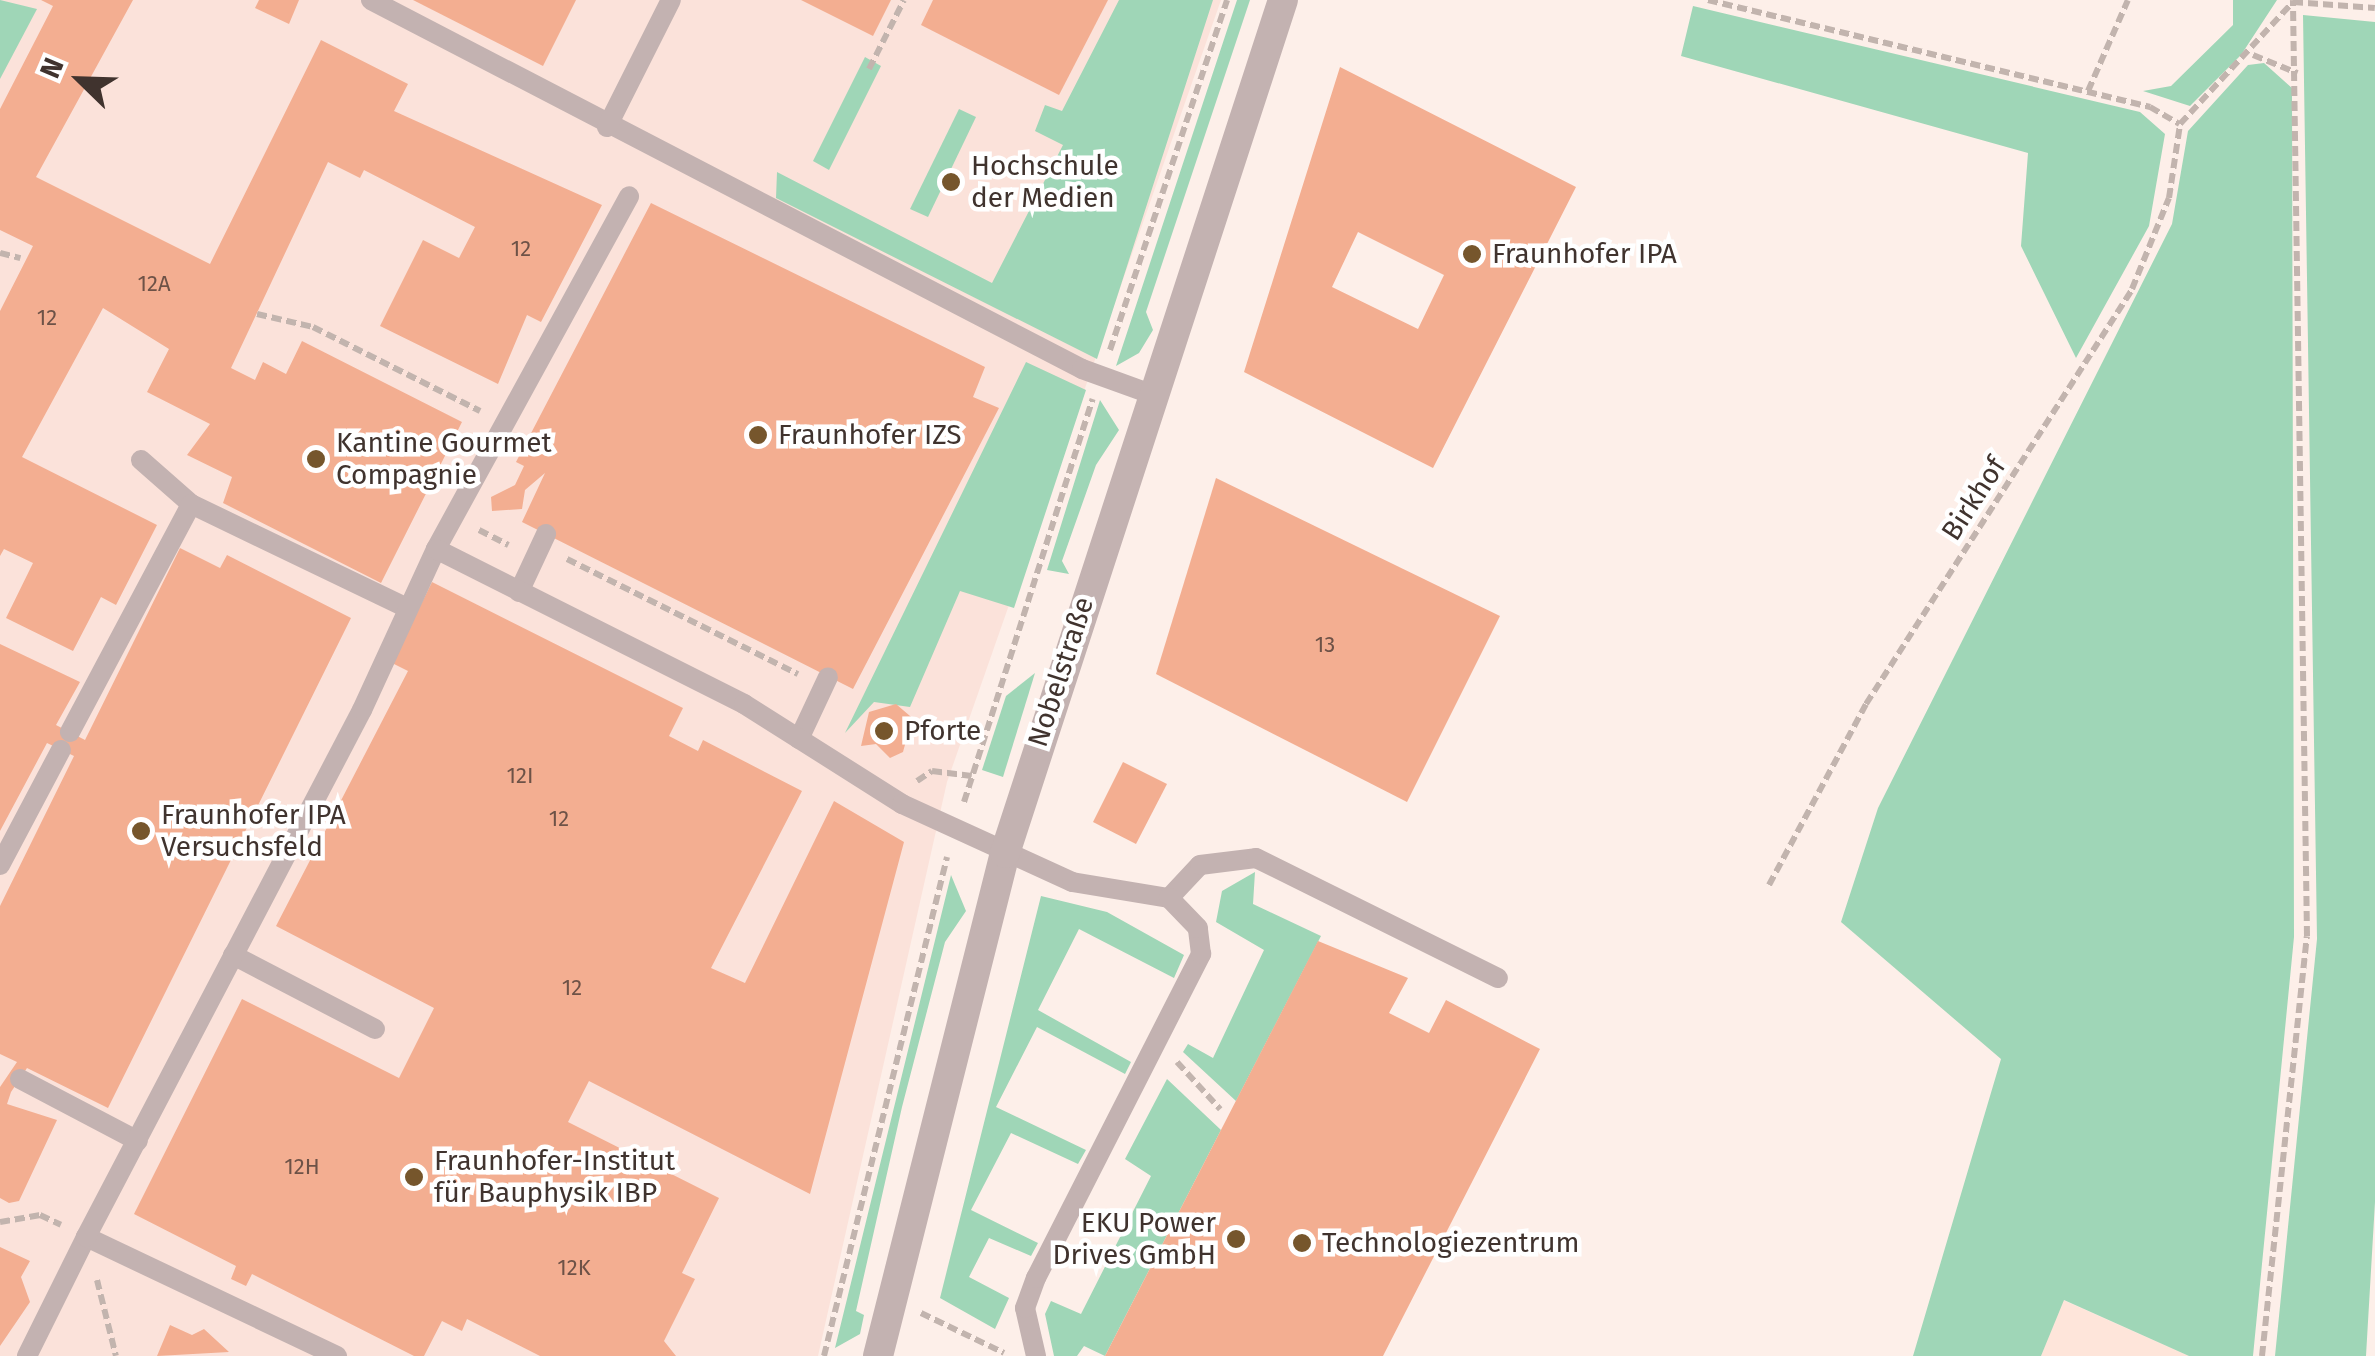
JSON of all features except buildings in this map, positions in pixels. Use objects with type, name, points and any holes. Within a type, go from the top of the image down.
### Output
[{"type":"street","name":"Nobelstraße","points":[[878,1356],[1004,853],[1282,0]]},
{"type":"lane","points":[[371,0],[607,126],[1101,376],[1151,394]]},
{"type":"lane","points":[[607,126],[671,0]]},
{"type":"lane","points":[[26,1356],[362,710],[405,607],[452,516],[507,424],[629,196]]},
{"type":"lane","points":[[141,460],[191,504],[405,607]]},
{"type":"lane","points":[[0,865],[191,504]]},
{"type":"lane","points":[[519,592],[546,534]]},
{"type":"lane","points":[[436,550],[798,738],[955,830],[1072,882],[1168,898],[1198,928],[1202,954],[1036,1278],[1025,1308],[1036,1356]]},
{"type":"lane","points":[[798,738],[828,677]]},
{"type":"lane","points":[[1168,898],[1200,866],[1256,858],[1498,978]]},
{"type":"lane","points":[[233,954],[376,1029]]},
{"type":"lane","points":[[10,1074],[138,1141]]},
{"type":"lane","points":[[86,1237],[337,1356]]},
{"type":"path","points":[[869,69],[904,0]]},
{"type":"path","points":[[824,1356],[955,830],[1227,0]]},
{"type":"path","points":[[1708,0],[2088,91],[2180,124],[2253,55],[2293,1]]},
{"type":"path","points":[[2088,91],[2128,0]]},
{"type":"path","points":[[2293,1],[2375,8]]},
{"type":"path","points":[[2262,1356],[2307,936],[2298,73],[2293,1]]},
{"type":"path","points":[[2253,55],[2298,73]]},
{"type":"path","name":"Birkhof","points":[[1769,885],[1856,720],[2132,290],[2169,198],[2180,124]]},
{"type":"path","points":[[0,253],[20,258]]},
{"type":"path","points":[[258,314],[313,327],[507,424]]},
{"type":"path","points":[[452,516],[559,568],[569,556],[796,672],[815,706]]},
{"type":"path","points":[[902,775],[972,776]]},
{"type":"path","points":[[1159,1042],[1220,1109]]},
{"type":"path","points":[[0,1222],[40,1215],[86,1237],[116,1356]]},
{"type":"path","points":[[936,1320],[1010,1356]]},
{"type":"shaded area","points":[[0,0],[1221,0],[947,782],[818,1356],[0,1356]]},
{"type":"shaded area","points":[[2063,1300],[2189,1356],[2041,1356]]},
{"type":"green space","points":[[0,0],[37,9],[0,79]]},
{"type":"green space","points":[[1119,0],[1213,0],[1097,359],[776,198],[777,172],[992,283],[1063,145],[1035,131],[1045,105],[1062,111]]},
{"type":"green space","points":[[1237,0],[1250,0],[1146,312],[1153,330],[1139,353],[1116,366]]},
{"type":"green space","points":[[2233,0],[2277,0],[2241,55],[2190,106],[2143,91],[2171,86],[2233,25]]},
{"type":"green space","points":[[1693,6],[2140,112],[2165,134],[2149,226],[2076,358],[2021,246],[2028,153],[1681,56]]},
{"type":"green space","points":[[2303,15],[2375,22],[2375,1202],[2366,1356],[2275,1356],[2317,939]]},
{"type":"green space","points":[[865,57],[881,66],[829,170],[813,161]]},
{"type":"green space","points":[[2264,63],[2292,88],[2294,937],[2253,1356],[2189,1356],[2064,1300],[2041,1356],[1913,1356],[2001,1059],[1841,922],[1878,808],[2172,224],[2188,131],[2248,65]]},
{"type":"green space","points":[[959,109],[976,117],[928,217],[910,209]]},
{"type":"green space","points":[[1026,362],[1086,390],[1014,608],[960,591],[910,707],[874,702],[845,733]]},
{"type":"green space","points":[[1100,400],[1119,430],[1096,465],[1062,561],[1069,574],[1047,570]]},
{"type":"green space","points":[[1035,673],[1003,777],[982,770],[1006,696]]},
{"type":"green space","points":[[1255,872],[1253,904],[1321,936],[1236,1101],[1183,1052],[1188,1044],[1213,1058],[1264,950],[1216,922],[1222,891]]},
{"type":"green space","points":[[951,875],[966,911],[945,942],[902,1107],[856,1311],[864,1315],[860,1334],[835,1348]]},
{"type":"green space","points":[[1041,896],[1107,912],[1184,955],[1174,978],[1079,929],[1038,1010],[1131,1062],[1125,1074],[1037,1027],[996,1107],[1086,1150],[1078,1164],[1011,1133],[971,1210],[1038,1243],[1031,1256],[989,1238],[969,1277],[1009,1298],[995,1329],[940,1298]]},
{"type":"green space","points":[[1167,1079],[1221,1130],[1105,1356],[1084,1346],[1077,1356],[1054,1356],[1045,1314],[1051,1301],[1081,1314],[1151,1176],[1125,1159]]},
{"type":"place","name":"Hochschule der Medien","points":[[951,182]]},
{"type":"place","name":"Fraunhofer IPA","points":[[1472,254]]},
{"type":"place","name":"Fraunhofer IZS","points":[[758,435]]},
{"type":"place","name":"Kantine Gourmet Compagnie","points":[[316,459]]},
{"type":"place","name":"Pforte","points":[[884,731]]},
{"type":"place","name":"Fraunhofer IPA Versuchsfeld","points":[[141,831]]},
{"type":"place","name":"Fraunhofer-Institut für Bauphysik IBP","points":[[414,1177]]},
{"type":"place","name":"EKU Power Drives GmbH","points":[[1236,1239]]},
{"type":"place","name":"Technologiezentrum","points":[[1302,1243]]}]
